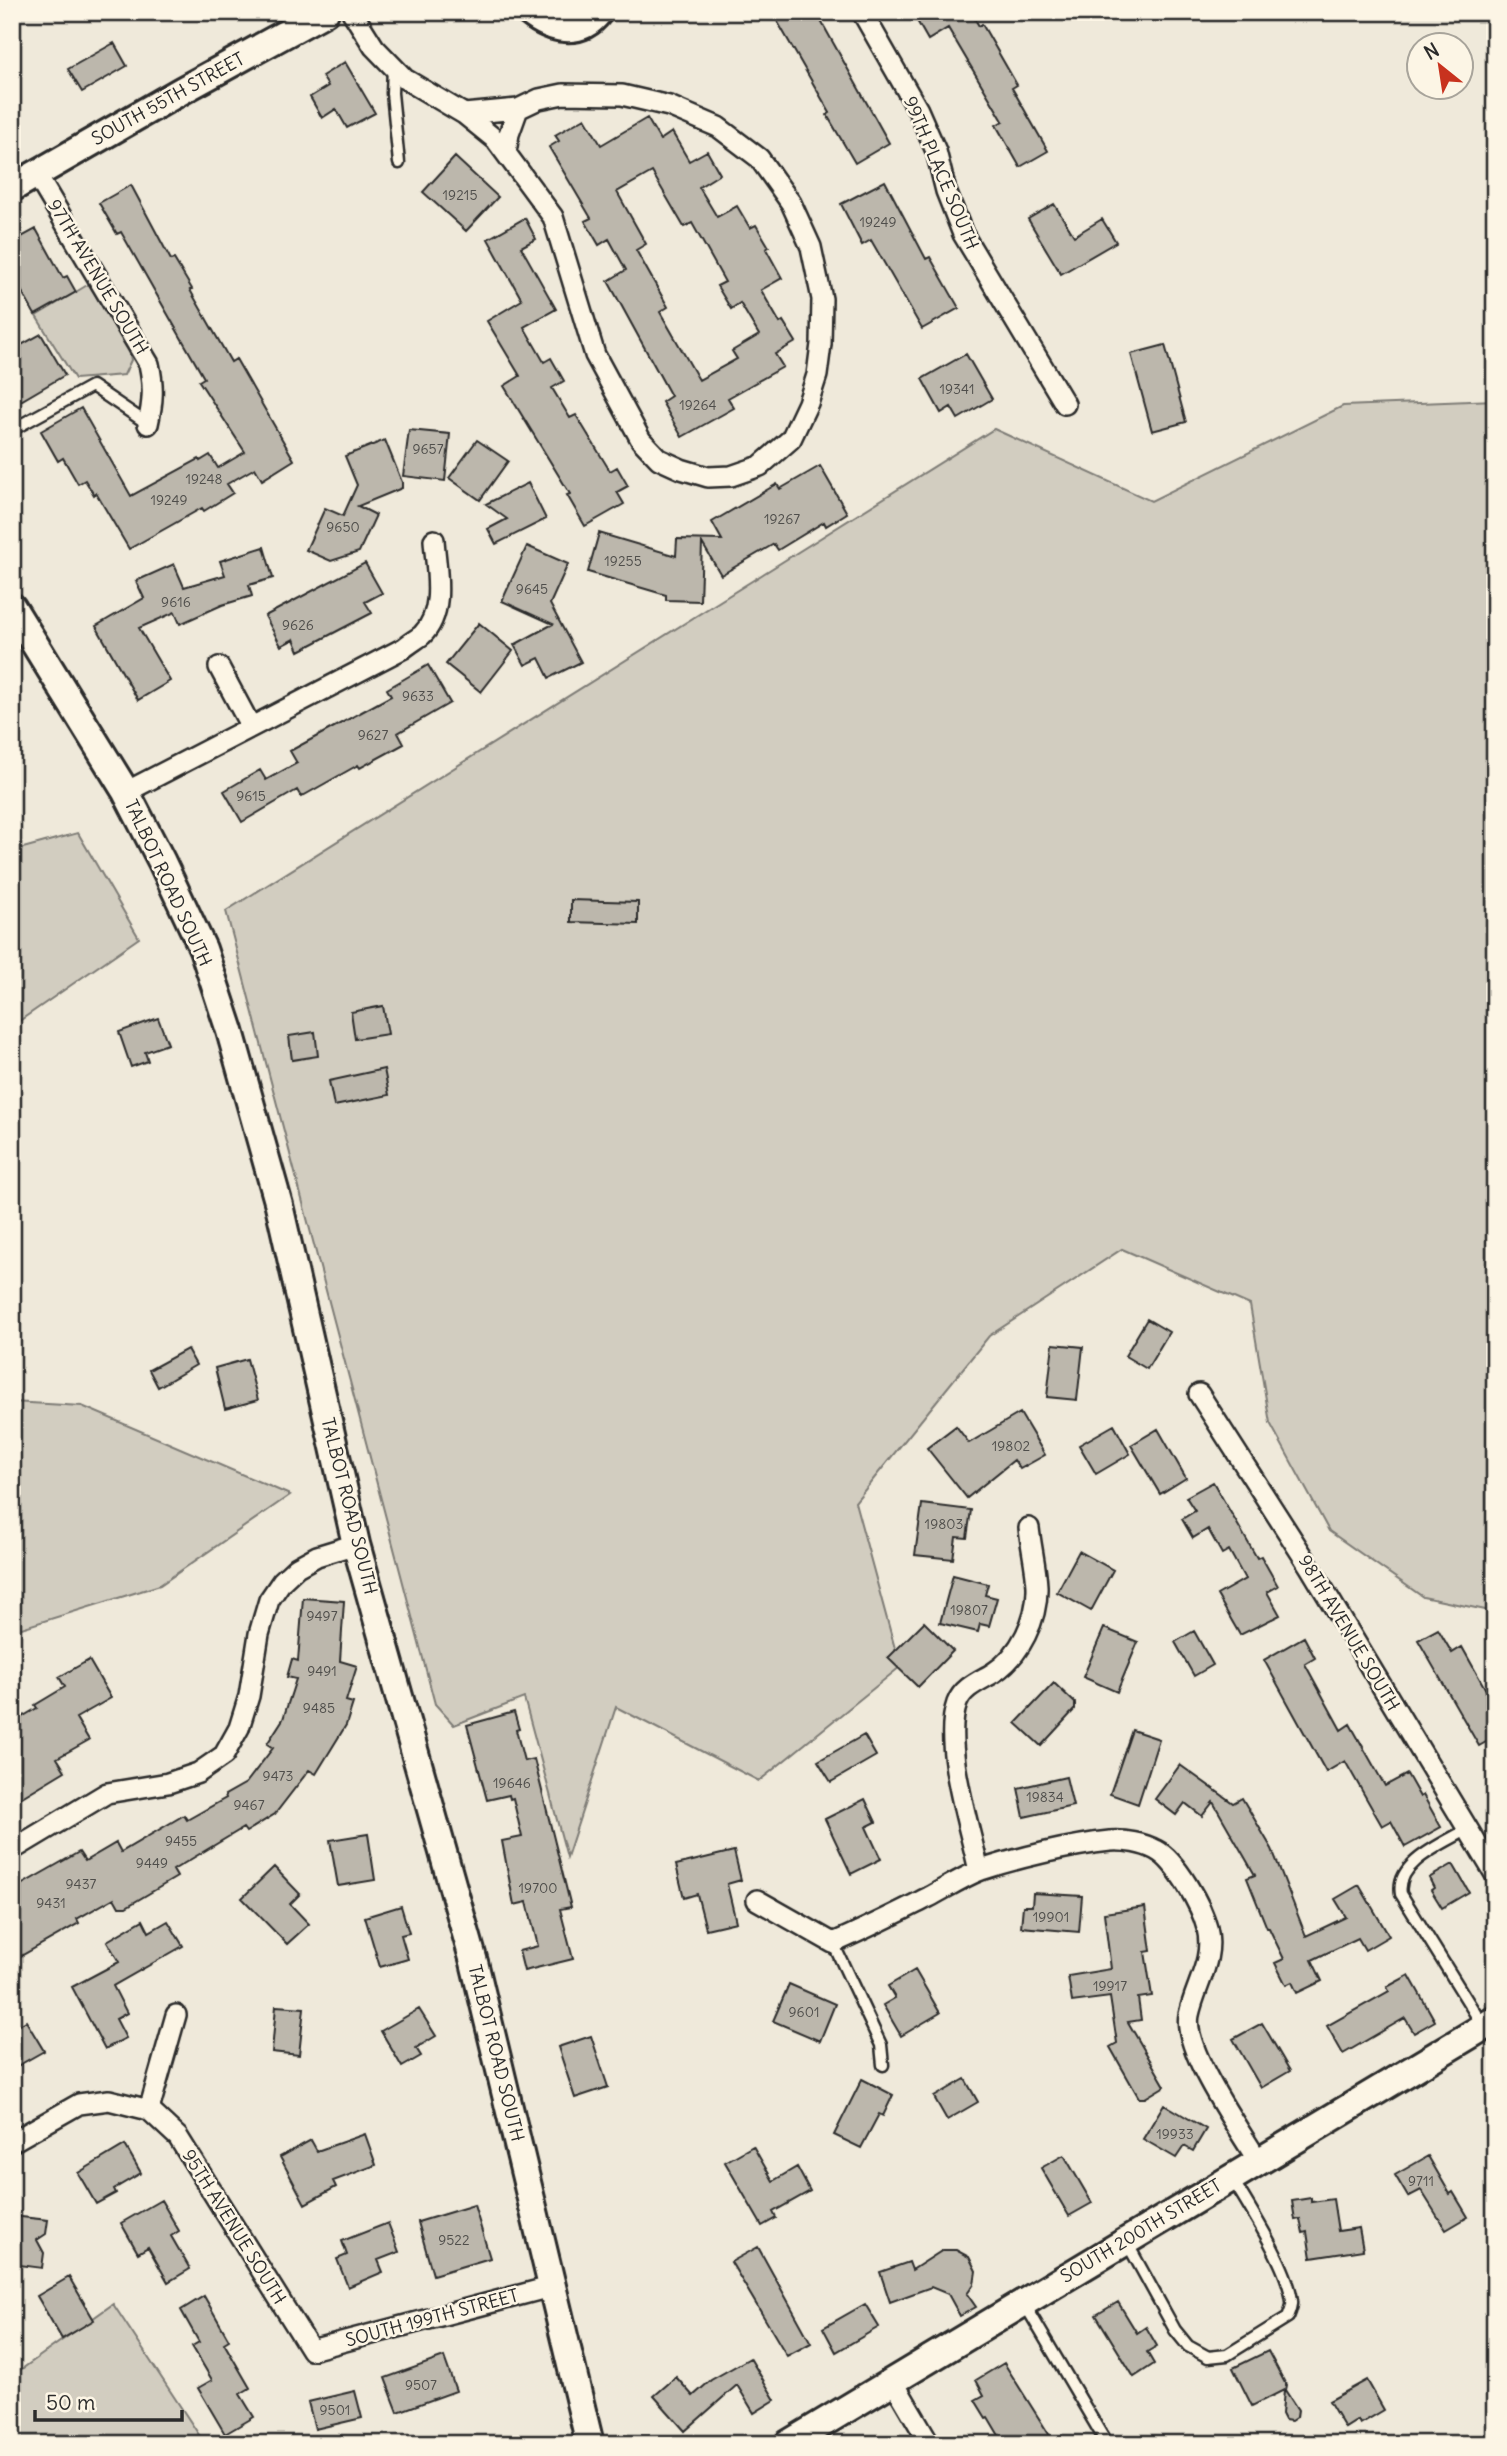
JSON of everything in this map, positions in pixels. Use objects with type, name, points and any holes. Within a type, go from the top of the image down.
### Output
[{"type":"street","name":"SOUTH 55TH STREET","points":[[12,188],[181,90],[325,12]]},
{"type":"street","points":[[352,12],[374,47],[405,79],[464,114],[496,140],[553,217],[595,355],[640,440],[659,458],[681,469],[708,477],[731,477],[760,466],[791,439],[808,403],[817,375],[822,299],[811,247],[791,203],[759,158],[718,127],[669,106],[622,95],[562,94],[539,99],[518,108],[464,114]]},
{"type":"street","points":[[529,12],[541,22],[558,28],[576,29],[593,21],[599,12]]},
{"type":"street","name":"99TH PLACE SOUTH","points":[[862,12],[918,110],[936,151],[946,191],[963,234],[1065,404]]},
{"type":"street","points":[[506,152],[518,108]]},
{"type":"street","name":"97TH AVENUE SOUTH","points":[[36,174],[149,364],[154,383],[154,400],[148,424]]},
{"type":"street","points":[[126,792],[404,648],[424,634],[435,614],[438,589],[434,540]]},
{"type":"street","name":"TALBOT ROAD SOUTH","points":[[12,607],[126,792],[162,862],[203,949],[230,1031],[279,1205],[356,1544],[474,1962],[590,2444]]},
{"type":"street","points":[[219,667],[251,727]]},
{"type":"street","name":"98TH AVENUE SOUTH","points":[[1199,1394],[1310,1567],[1495,1874]]},
{"type":"street","points":[[979,1871],[953,1753],[952,1726],[958,1701],[974,1682],[994,1672],[1015,1655],[1031,1622],[1037,1588],[1029,1528]]},
{"type":"street","points":[[12,1850],[107,1793],[168,1783],[198,1773],[224,1755],[239,1728],[249,1696],[259,1634],[268,1600],[297,1567],[317,1556],[356,1544]]},
{"type":"street","points":[[757,1900],[834,1943],[979,1871],[1053,1852],[1111,1841],[1138,1843],[1158,1851],[1170,1862],[1198,1904],[1208,1930],[1210,1956],[1189,2015],[1188,2032],[1199,2060],[1258,2161]]},
{"type":"street","points":[[12,2142],[79,2104],[109,2100],[149,2110],[176,2015]]},
{"type":"street","name":"SOUTH 200TH STREET","points":[[788,2444],[1489,2023]]},
{"type":"street","name":"95TH AVENUE SOUTH","points":[[149,2110],[177,2137],[311,2350]]},
{"type":"street","name":"SOUTH 199TH STREET","points":[[311,2350],[554,2286]]},
{"type":"street","points":[[893,2381],[930,2444]]},
{"type":"lane","points":[[393,67],[392,93],[399,163]]},
{"type":"lane","points":[[19,426],[92,386],[148,424]]},
{"type":"lane","points":[[1468,1829],[1420,1858],[1406,1870],[1399,1886],[1401,1894],[1489,2023]]},
{"type":"lane","points":[[834,1943],[881,2045],[883,2065]]},
{"type":"lane","points":[[1126,2241],[1175,2330],[1188,2346],[1208,2357],[1227,2356],[1288,2317],[1292,2302],[1281,2267],[1231,2177]]},
{"type":"lane","points":[[1024,2302],[1107,2444]]},
{"type":"shaded area","points":[[89,284],[129,350],[131,360],[124,375],[75,379],[36,316]]},
{"type":"shaded area","points":[[1495,400],[1495,1612],[1423,1597],[1329,1531],[1270,1423],[1250,1305],[1122,1249],[989,1336],[855,1502],[900,1667],[759,1781],[616,1707],[567,1857],[524,1698],[454,1725],[435,1704],[226,911],[994,429],[1151,501],[1343,406]]},
{"type":"shaded area","points":[[78,833],[139,938],[12,1026],[12,851]]},
{"type":"shaded area","points":[[12,1402],[82,1406],[290,1495],[160,1585],[12,1631]]},
{"type":"shaded area","points":[[113,2304],[205,2444],[12,2444],[12,2376]]},
{"type":"building","points":[[772,12],[816,12],[889,143],[855,163],[827,115],[830,113]]},
{"type":"building","points":[[912,12],[975,12],[972,14],[979,26],[982,24],[1017,85],[1012,88],[1048,151],[1020,167],[996,125],[1003,121],[948,28],[928,40]]},
{"type":"building","points":[[114,43],[127,66],[82,92],[68,69]]},
{"type":"building","points":[[345,62],[375,113],[347,128],[336,109],[322,118],[310,97],[328,86],[322,76]]},
{"type":"building","points":[[585,118],[601,145],[647,118],[660,140],[672,132],[689,161],[707,151],[720,174],[699,187],[717,217],[737,206],[750,228],[756,225],[769,247],[766,249],[782,278],[761,290],[780,323],[783,321],[796,342],[775,354],[783,367],[728,398],[734,408],[682,437],[662,402],[671,396],[608,281],[626,270],[609,239],[599,245],[585,221],[591,218],[549,147],[559,141],[555,135]],"holes":[[[652,172],[684,227],[692,223],[725,282],[717,286],[731,309],[740,303],[759,335],[732,351],[737,359],[699,380],[660,312],[668,307],[636,250],[646,244],[617,192]]]},
{"type":"building","points":[[455,157],[498,197],[466,231],[423,192]]},
{"type":"building","points":[[885,181],[926,259],[930,257],[959,308],[922,329],[871,240],[862,245],[841,204]]},
{"type":"building","points":[[131,185],[231,362],[236,359],[294,460],[262,480],[255,468],[227,484],[233,493],[129,549],[96,493],[94,495],[85,480],[78,484],[63,458],[58,461],[41,431],[81,408],[131,496],[199,459],[200,461],[210,455],[218,468],[245,452],[199,381],[204,378],[121,232],[117,234],[99,203]]},
{"type":"building","points":[[1054,204],[1074,236],[1102,219],[1116,242],[1061,274],[1028,219]]},
{"type":"building","points":[[525,218],[536,239],[521,247],[556,309],[524,327],[544,362],[551,358],[564,381],[552,388],[570,418],[576,415],[610,471],[617,467],[628,486],[617,492],[624,504],[585,526],[567,495],[570,494],[504,386],[520,376],[487,321],[522,300],[488,239]]},
{"type":"building","points":[[36,229],[63,278],[67,276],[76,292],[35,315],[12,274],[12,242]]},
{"type":"building","points":[[41,334],[65,375],[12,406],[12,350]]},
{"type":"building","points":[[1165,345],[1186,422],[1152,431],[1131,354]]},
{"type":"building","points":[[966,354],[992,399],[958,419],[951,407],[941,413],[922,379]]},
{"type":"building","points":[[409,430],[450,434],[445,481],[403,476]]},
{"type":"building","points":[[385,440],[402,488],[358,506],[376,515],[359,552],[331,561],[306,550],[325,508],[343,516],[357,485],[345,456]]},
{"type":"building","points":[[477,440],[508,461],[480,500],[449,478]]},
{"type":"building","points":[[820,466],[847,513],[826,526],[824,522],[778,550],[774,544],[721,575],[702,543],[700,601],[666,600],[666,595],[588,572],[599,533],[676,556],[677,539],[722,540],[712,522],[777,484],[780,489]]},
{"type":"building","points":[[528,483],[546,519],[496,544],[488,529],[507,519],[486,504]]},
{"type":"building","points":[[527,546],[568,564],[550,604],[581,662],[549,678],[539,658],[525,665],[514,645],[553,624],[502,601]]},
{"type":"building","points":[[264,547],[273,578],[249,585],[252,596],[222,605],[180,624],[175,612],[139,628],[170,681],[138,700],[96,626],[144,598],[136,581],[174,564],[184,587],[225,575],[220,561]]},
{"type":"building","points":[[365,563],[382,593],[365,602],[372,613],[299,651],[294,639],[281,646],[265,616]]},
{"type":"building","points":[[479,623],[513,651],[481,692],[446,664]]},
{"type":"building","points":[[428,665],[450,703],[398,733],[404,744],[360,768],[358,765],[301,797],[297,790],[242,822],[224,791],[260,770],[266,780],[297,763],[290,751],[391,696],[387,689]]},
{"type":"building","points":[[571,900],[638,902],[638,924],[571,922]]},
{"type":"building","points":[[383,1006],[388,1034],[355,1039],[351,1012]]},
{"type":"building","points":[[158,1018],[168,1044],[145,1052],[148,1061],[131,1067],[119,1032]]},
{"type":"building","points":[[315,1032],[318,1056],[292,1060],[289,1036]]},
{"type":"building","points":[[384,1069],[389,1095],[334,1106],[329,1081]]},
{"type":"building","points":[[1147,1319],[1169,1332],[1147,1369],[1125,1356]]},
{"type":"building","points":[[1053,1344],[1083,1347],[1077,1400],[1047,1397]]},
{"type":"building","points":[[187,1349],[196,1365],[158,1387],[149,1370]]},
{"type":"building","points":[[247,1359],[258,1400],[225,1409],[215,1368]]},
{"type":"building","points":[[1020,1413],[1045,1455],[1020,1469],[1014,1460],[967,1498],[927,1448],[956,1426],[969,1443]]},
{"type":"building","points":[[1114,1425],[1130,1454],[1096,1474],[1079,1445]]},
{"type":"building","points":[[1158,1429],[1186,1478],[1160,1494],[1131,1445]]},
{"type":"building","points":[[1213,1482],[1257,1558],[1261,1556],[1278,1586],[1267,1592],[1280,1615],[1240,1635],[1217,1595],[1245,1579],[1229,1550],[1222,1554],[1208,1529],[1193,1538],[1182,1519],[1195,1511],[1186,1497]]},
{"type":"building","points":[[922,1504],[971,1510],[967,1538],[956,1537],[953,1559],[915,1555]]},
{"type":"building","points":[[1079,1551],[1113,1570],[1091,1611],[1057,1592]]},
{"type":"building","points":[[953,1575],[988,1584],[985,1595],[997,1598],[989,1626],[980,1624],[978,1632],[940,1623]]},
{"type":"building","points":[[303,1598],[344,1601],[340,1661],[357,1666],[346,1701],[353,1703],[346,1725],[316,1774],[309,1770],[275,1814],[246,1832],[243,1828],[173,1870],[177,1877],[126,1907],[119,1907],[114,1898],[77,1919],[79,1923],[12,1961],[12,1890],[79,1852],[85,1861],[116,1843],[121,1852],[184,1815],[187,1820],[246,1783],[273,1748],[267,1744],[283,1719],[296,1679],[287,1677],[292,1659],[298,1661]]},
{"type":"building","points":[[924,1622],[953,1651],[918,1687],[888,1658]]},
{"type":"building","points":[[1104,1628],[1138,1642],[1117,1692],[1083,1677]]},
{"type":"building","points":[[1438,1629],[1452,1653],[1462,1647],[1495,1706],[1488,1710],[1495,1722],[1495,1737],[1479,1746],[1418,1640]]},
{"type":"building","points":[[1194,1631],[1213,1665],[1194,1676],[1175,1642]]},
{"type":"building","points":[[1304,1637],[1315,1658],[1305,1664],[1341,1730],[1350,1724],[1385,1786],[1407,1774],[1420,1797],[1423,1795],[1441,1827],[1405,1847],[1391,1821],[1382,1826],[1345,1761],[1326,1772],[1264,1660]]},
{"type":"building","points":[[89,1660],[111,1698],[76,1718],[89,1740],[57,1758],[65,1771],[12,1803],[12,1723],[65,1687],[59,1677]]},
{"type":"building","points":[[1054,1683],[1075,1703],[1075,1709],[1041,1746],[1016,1723]]},
{"type":"building","points":[[514,1712],[524,1761],[534,1759],[571,1907],[560,1909],[573,1959],[524,1971],[519,1951],[538,1946],[527,1902],[514,1905],[502,1841],[522,1837],[513,1798],[510,1799],[509,1795],[487,1800],[467,1725]]},
{"type":"building","points":[[1132,1730],[1159,1739],[1138,1804],[1110,1794]]},
{"type":"building","points":[[864,1735],[876,1756],[831,1782],[818,1761]]},
{"type":"building","points":[[1180,1765],[1233,1803],[1242,1798],[1272,1849],[1306,1936],[1346,1917],[1335,1899],[1359,1885],[1389,1936],[1365,1950],[1358,1938],[1312,1960],[1322,1981],[1297,1993],[1292,1982],[1286,1985],[1275,1963],[1284,1959],[1267,1928],[1247,1878],[1255,1875],[1213,1802],[1202,1816],[1185,1803],[1176,1815],[1155,1799]]},
{"type":"building","points":[[1066,1777],[1073,1806],[1024,1817],[1018,1788]]},
{"type":"building","points":[[865,1799],[876,1822],[866,1827],[881,1859],[851,1874],[825,1819]]},
{"type":"building","points":[[368,1834],[375,1880],[338,1886],[330,1840]]},
{"type":"building","points":[[734,1851],[741,1880],[727,1884],[736,1922],[706,1929],[697,1894],[684,1898],[676,1865]]},
{"type":"building","points":[[1453,1864],[1469,1892],[1442,1908],[1431,1890],[1434,1888],[1429,1878]]},
{"type":"building","points":[[274,1867],[300,1894],[290,1904],[309,1924],[287,1944],[242,1898]]},
{"type":"building","points":[[1033,1893],[1082,1896],[1079,1932],[1021,1927],[1023,1906],[1032,1906]]},
{"type":"building","points":[[401,1906],[409,1933],[401,1935],[408,1959],[380,1967],[365,1917]]},
{"type":"building","points":[[1145,1907],[1151,1951],[1145,1952],[1152,1996],[1138,1998],[1141,2020],[1128,2022],[1165,2086],[1145,2098],[1139,2098],[1110,2047],[1117,2043],[1110,1997],[1072,2002],[1068,1976],[1111,1969],[1104,1913]]},
{"type":"building","points":[[143,1920],[149,1932],[168,1921],[183,1946],[113,1986],[127,2013],[116,2019],[126,2038],[105,2049],[72,1987],[119,1962],[107,1941]]},
{"type":"building","points":[[915,1970],[940,2013],[901,2036],[883,2005],[895,1998],[888,1986]]},
{"type":"building","points":[[1409,1975],[1435,2021],[1414,2033],[1405,2018],[1343,2054],[1327,2026],[1389,1991],[1387,1987]]},
{"type":"building","points":[[789,1984],[835,2004],[820,2041],[773,2021]]},
{"type":"building","points":[[276,2006],[304,2008],[299,2055],[272,2052]]},
{"type":"building","points":[[419,2009],[436,2036],[416,2048],[421,2056],[402,2067],[381,2031]]},
{"type":"building","points":[[26,2021],[44,2051],[12,2069],[12,2029]]},
{"type":"building","points":[[1262,2023],[1290,2071],[1261,2088],[1233,2039]]},
{"type":"building","points":[[591,2036],[608,2087],[575,2098],[558,2047]]},
{"type":"building","points":[[862,2079],[893,2095],[883,2116],[879,2114],[861,2148],[834,2135]]},
{"type":"building","points":[[965,2079],[978,2102],[947,2120],[934,2097]]},
{"type":"building","points":[[1164,2104],[1206,2129],[1193,2151],[1184,2146],[1176,2158],[1143,2139]]},
{"type":"building","points":[[365,2134],[376,2165],[333,2181],[336,2187],[305,2204],[280,2157],[311,2140],[317,2151]]},
{"type":"building","points":[[125,2145],[141,2173],[114,2189],[116,2193],[96,2204],[78,2173]]},
{"type":"building","points":[[753,2146],[773,2181],[797,2167],[810,2191],[773,2212],[776,2218],[762,2226],[725,2162]]},
{"type":"building","points":[[1064,2155],[1092,2203],[1069,2216],[1041,2168]]},
{"type":"building","points":[[1428,2156],[1450,2194],[1453,2192],[1468,2217],[1446,2230],[1421,2190],[1408,2197],[1395,2175]]},
{"type":"building","points":[[1311,2198],[1311,2202],[1333,2199],[1338,2231],[1359,2228],[1363,2250],[1311,2258],[1307,2232],[1303,2233],[1300,2219],[1295,2220],[1292,2201]]},
{"type":"building","points":[[161,2200],[179,2231],[171,2236],[190,2269],[168,2282],[148,2247],[138,2253],[121,2223]]},
{"type":"building","points":[[474,2205],[490,2258],[433,2275],[418,2222]]},
{"type":"building","points":[[12,2216],[48,2220],[46,2234],[37,2240],[44,2253],[42,2268],[12,2264]]},
{"type":"building","points":[[388,2223],[399,2252],[378,2260],[383,2272],[348,2287],[337,2259],[347,2255],[342,2241]]},
{"type":"building","points":[[758,2247],[811,2343],[787,2356],[731,2262]]},
{"type":"building","points":[[943,2250],[956,2250],[969,2257],[976,2271],[974,2284],[967,2294],[976,2307],[960,2316],[948,2294],[931,2287],[890,2302],[880,2272],[909,2262],[912,2270]]},
{"type":"building","points":[[69,2277],[94,2320],[62,2339],[37,2296]]},
{"type":"building","points":[[204,2296],[229,2340],[224,2343],[250,2388],[240,2394],[254,2417],[225,2434],[198,2388],[212,2380],[192,2346],[199,2342],[181,2310]]},
{"type":"building","points":[[1118,2302],[1137,2333],[1146,2327],[1157,2346],[1147,2352],[1154,2364],[1134,2377],[1096,2315]]},
{"type":"building","points":[[865,2304],[879,2327],[836,2352],[823,2328]]},
{"type":"building","points":[[1268,2351],[1286,2385],[1285,2390],[1298,2410],[1297,2417],[1291,2421],[1285,2420],[1282,2414],[1284,2390],[1252,2406],[1233,2368]]},
{"type":"building","points":[[444,2357],[456,2391],[398,2412],[385,2378]]},
{"type":"building","points":[[750,2358],[775,2400],[754,2413],[737,2385],[685,2431],[654,2396],[676,2377],[693,2396],[711,2380]]},
{"type":"building","points":[[1004,2363],[1050,2436],[1038,2444],[1004,2444],[975,2400],[984,2395],[976,2380]]},
{"type":"building","points":[[1367,2380],[1384,2410],[1360,2424],[1358,2420],[1345,2428],[1329,2401]]},
{"type":"building","points":[[355,2391],[362,2418],[315,2429],[308,2402]]}]
